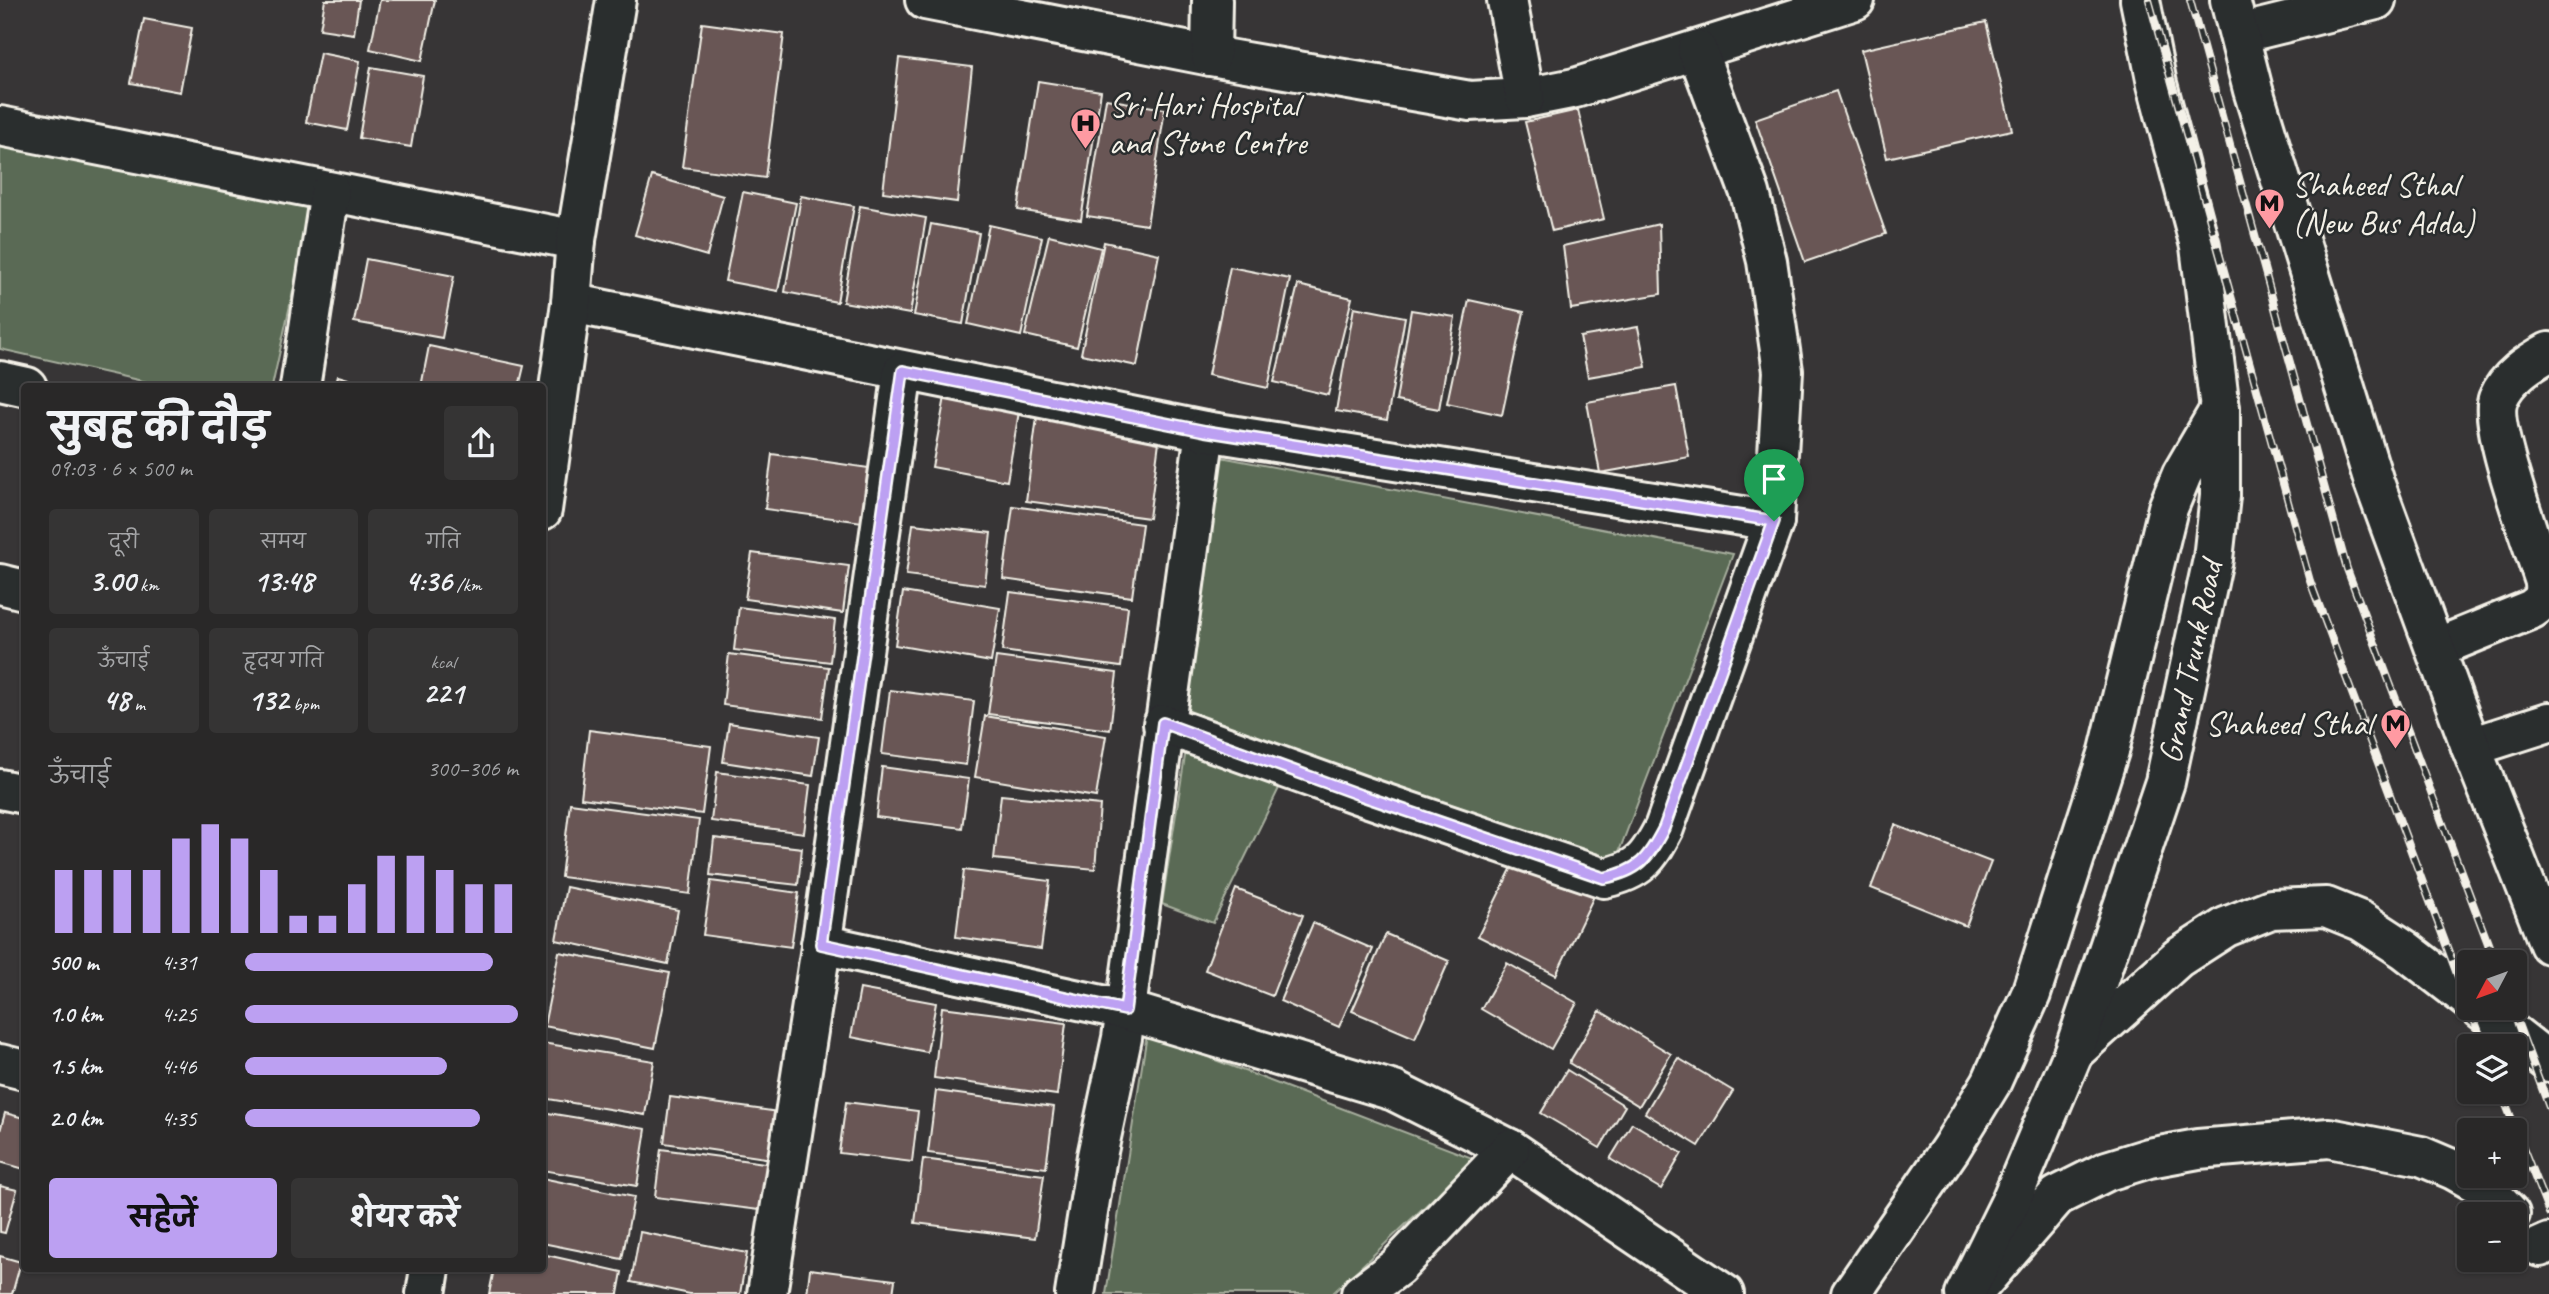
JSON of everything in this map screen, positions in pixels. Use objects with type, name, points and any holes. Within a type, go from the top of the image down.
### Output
[{"type":"main road","points":[[546,481],[571,303],[576,240],[616,0]]},
{"type":"main road","points":[[925,0],[1211,56],[1470,101],[1525,98],[1575,88],[1855,0]]},
{"type":"main road","points":[[1211,56],[1212,0]]},
{"type":"main road","points":[[1507,0],[1525,98]]},
{"type":"main road","name":"Grand Trunk Road","points":[[1965,1294],[2010,1203],[2074,1051],[2165,782],[2213,559],[2220,496],[2220,409],[2200,246],[2157,84],[2140,0]]},
{"type":"main road","points":[[2376,0],[2234,17],[2253,90],[2374,482],[2471,747],[2549,944]]},
{"type":"main road","points":[[1163,723],[1360,795],[1604,878],[1626,874],[1642,863],[1664,828],[1774,521],[1783,371],[1767,261],[1750,193],[1698,50]]},
{"type":"main road","points":[[0,126],[576,240]]},
{"type":"main road","points":[[301,383],[330,192]]},
{"type":"main road","points":[[571,303],[1205,431],[1774,521]]},
{"type":"main road","points":[[2436,648],[2532,609],[2541,603],[2546,595],[2545,582],[2502,446],[2496,418],[2498,399],[2510,381],[2528,363],[2549,352]]},
{"type":"main road","points":[[767,1294],[821,944],[903,371]]},
{"type":"main road","points":[[0,381],[21,386]]},
{"type":"main road","points":[[1852,1294],[1951,1148],[1991,1083],[2031,994],[2109,751],[2168,508],[2182,474],[2220,409]]},
{"type":"main road","points":[[1075,1294],[1097,1156],[1122,1038],[1205,431]]},
{"type":"main road","points":[[0,584],[21,589]]},
{"type":"main road","points":[[2471,747],[2549,722]]},
{"type":"main road","points":[[0,789],[21,793]]},
{"type":"main road","points":[[2074,1051],[2178,958],[2226,928],[2271,909],[2326,907],[2361,921],[2404,949],[2457,990]]},
{"type":"main road","points":[[821,944],[1125,1010],[1394,1091],[1510,1149],[1724,1294]]},
{"type":"main road","points":[[2495,1020],[2549,1062]]},
{"type":"main road","points":[[0,1064],[21,1069]]},
{"type":"main road","points":[[1972,1294],[2057,1196],[2106,1171],[2149,1158],[2198,1149],[2329,1138],[2421,1156],[2484,1187],[2498,1202]]},
{"type":"main road","points":[[1361,1294],[1396,1267],[1510,1149]]},
{"type":"main road","points":[[426,1294],[430,1272]]},
{"type":"green space","points":[[0,135],[312,205],[273,383],[151,383],[0,349]]},
{"type":"green space","points":[[1221,457],[1733,554],[1615,862],[1173,715]]},
{"type":"green space","points":[[1187,743],[1283,780],[1213,923],[1162,904]]},
{"type":"green space","points":[[1147,1034],[1475,1159],[1332,1294],[1106,1294]]},
{"type":"building","points":[[325,0],[359,0],[354,34],[320,29]]},
{"type":"building","points":[[380,0],[435,0],[422,61],[370,49]]},
{"type":"building","points":[[144,19],[192,28],[180,92],[131,83]]},
{"type":"building","points":[[1986,22],[2012,130],[1887,158],[1861,50]]},
{"type":"building","points":[[702,23],[784,34],[765,178],[682,167]]},
{"type":"building","points":[[320,53],[360,61],[347,130],[306,122]]},
{"type":"building","points":[[899,58],[972,67],[957,202],[883,192]]},
{"type":"building","points":[[371,67],[423,76],[411,147],[359,138]]},
{"type":"building","points":[[1038,81],[1101,91],[1081,220],[1018,210]]},
{"type":"building","points":[[1836,91],[1886,234],[1805,262],[1755,119]]},
{"type":"building","points":[[1106,99],[1165,109],[1147,225],[1087,216]]},
{"type":"building","points":[[1578,110],[1604,219],[1552,231],[1525,122]]},
{"type":"building","points":[[652,176],[723,196],[707,256],[635,235]]},
{"type":"building","points":[[743,192],[796,203],[778,291],[725,281]]},
{"type":"building","points":[[801,196],[854,206],[837,302],[785,292]]},
{"type":"building","points":[[860,206],[926,218],[910,314],[843,302]]},
{"type":"building","points":[[931,224],[979,233],[963,324],[914,315]]},
{"type":"building","points":[[1659,224],[1661,294],[1571,309],[1563,246]]},
{"type":"building","points":[[989,225],[1042,237],[1021,336],[968,324]]},
{"type":"building","points":[[1049,235],[1101,248],[1077,347],[1025,335]]},
{"type":"building","points":[[1104,242],[1159,254],[1137,366],[1081,354]]},
{"type":"building","points":[[366,259],[454,276],[442,338],[354,322]]},
{"type":"building","points":[[1230,267],[1290,279],[1268,388],[1208,375]]},
{"type":"building","points":[[1298,285],[1352,298],[1328,395],[1274,382]]},
{"type":"building","points":[[1469,300],[1524,312],[1502,415],[1447,403]]},
{"type":"building","points":[[1354,307],[1405,317],[1387,420],[1336,411]]},
{"type":"building","points":[[1411,310],[1455,317],[1439,409],[1396,401]]},
{"type":"building","points":[[1638,327],[1646,367],[1588,377],[1580,337]]},
{"type":"building","points":[[429,346],[524,366],[520,383],[422,383]]},
{"type":"building","points":[[338,376],[362,383],[336,383]]},
{"type":"building","points":[[1676,386],[1689,457],[1600,473],[1587,402]]},
{"type":"building","points":[[945,397],[1019,412],[1007,481],[932,467]]},
{"type":"building","points":[[1037,417],[1160,434],[1149,518],[1026,501]]},
{"type":"building","points":[[772,454],[869,468],[862,522],[765,509]]},
{"type":"building","points":[[1013,506],[1142,524],[1132,597],[1003,579]]},
{"type":"building","points":[[913,524],[991,533],[985,585],[906,575]]},
{"type":"building","points":[[752,553],[849,566],[843,613],[745,599]]},
{"type":"building","points":[[903,592],[1000,608],[991,662],[895,645]]},
{"type":"building","points":[[1010,592],[1128,607],[1121,667],[1002,651]]},
{"type":"building","points":[[739,607],[835,620],[830,662],[734,650]]},
{"type":"building","points":[[729,654],[829,667],[822,718],[723,705]]},
{"type":"building","points":[[996,657],[1117,673],[1110,730],[988,714]]},
{"type":"building","points":[[890,690],[974,701],[966,765],[882,754]]},
{"type":"building","points":[[985,716],[1106,736],[1096,797],[975,777]]},
{"type":"building","points":[[729,723],[819,737],[813,776],[723,762]]},
{"type":"building","points":[[589,730],[711,746],[702,814],[581,798]]},
{"type":"building","points":[[882,767],[969,779],[962,828],[876,817]]},
{"type":"building","points":[[717,772],[810,785],[804,833],[711,821]]},
{"type":"building","points":[[1001,795],[1100,805],[1095,869],[994,859]]},
{"type":"building","points":[[570,803],[699,820],[690,894],[561,877]]},
{"type":"building","points":[[1895,825],[1991,862],[1966,926],[1871,888]]},
{"type":"building","points":[[714,838],[802,848],[798,885],[710,875]]},
{"type":"building","points":[[1519,853],[1596,892],[1556,975],[1478,936]]},
{"type":"building","points":[[964,870],[1050,881],[1041,949],[956,937]]},
{"type":"building","points":[[711,881],[799,893],[791,947],[703,935]]},
{"type":"building","points":[[566,887],[678,910],[668,964],[556,940]]},
{"type":"building","points":[[1236,889],[1303,915],[1272,996],[1205,970]]},
{"type":"building","points":[[1313,923],[1373,949],[1339,1027],[1280,1001]]},
{"type":"building","points":[[1386,934],[1449,961],[1415,1038],[1352,1011]]},
{"type":"building","points":[[559,952],[670,973],[655,1048],[546,1026]]},
{"type":"building","points":[[1507,963],[1577,1003],[1551,1049],[1481,1009]]},
{"type":"building","points":[[860,989],[936,1003],[927,1052],[851,1037]]},
{"type":"building","points":[[942,1007],[1066,1023],[1057,1095],[934,1078]]},
{"type":"building","points":[[1600,1011],[1671,1054],[1639,1106],[1569,1063]]},
{"type":"building","points":[[546,1044],[654,1061],[645,1115],[546,1099]]},
{"type":"building","points":[[1678,1058],[1733,1091],[1699,1146],[1645,1113]]},
{"type":"building","points":[[1567,1070],[1625,1106],[1600,1148],[1541,1113]]},
{"type":"building","points":[[936,1091],[1054,1107],[1046,1168],[928,1153]]},
{"type":"building","points":[[670,1097],[779,1112],[772,1159],[664,1143]]},
{"type":"building","points":[[846,1102],[918,1111],[912,1162],[839,1153]]},
{"type":"building","points":[[5,1113],[21,1117],[21,1168],[0,1162],[0,1131]]},
{"type":"building","points":[[546,1113],[646,1129],[637,1186],[546,1171]]},
{"type":"building","points":[[1632,1123],[1682,1153],[1661,1189],[1610,1159]]},
{"type":"building","points":[[661,1149],[772,1164],[767,1211],[655,1197]]},
{"type":"building","points":[[923,1159],[1044,1175],[1035,1238],[915,1223]]},
{"type":"building","points":[[546,1179],[634,1197],[622,1259],[546,1244]]},
{"type":"building","points":[[0,1186],[17,1190],[5,1233],[0,1232]]},
{"type":"building","points":[[640,1232],[747,1253],[740,1294],[690,1294],[631,1282]]},
{"type":"building","points":[[546,1255],[622,1272],[618,1294],[489,1294],[493,1272],[546,1272]]},
{"type":"building","points":[[0,1256],[21,1262],[12,1294],[0,1294]]},
{"type":"building","points":[[810,1269],[895,1280],[893,1294],[807,1294]]},
{"type":"railway","points":[[2149,0],[2310,581],[2457,974]]},
{"type":"railway","points":[[2190,0],[2347,569],[2490,950]]},
{"type":"railway","points":[[2474,1020],[2480,1034]]},
{"type":"railway","points":[[2516,1020],[2549,1107]]},
{"type":"railway","points":[[2506,1104],[2549,1213]]},
{"type":"place","name":"Sri Hari Hospital and Stone Centre","points":[[1086,151]]},
{"type":"place","name":"Shaheed Sthal (New Bus Adda)","points":[[2269,231]]},
{"type":"place","name":"Shaheed Sthal","points":[[2395,751]]},
{"type":"route","points":[[903,371],[1205,431],[1774,521],[1664,828],[1642,863],[1626,874],[1604,878],[1360,795],[1163,723],[1125,1010],[821,944],[903,371]]}]
